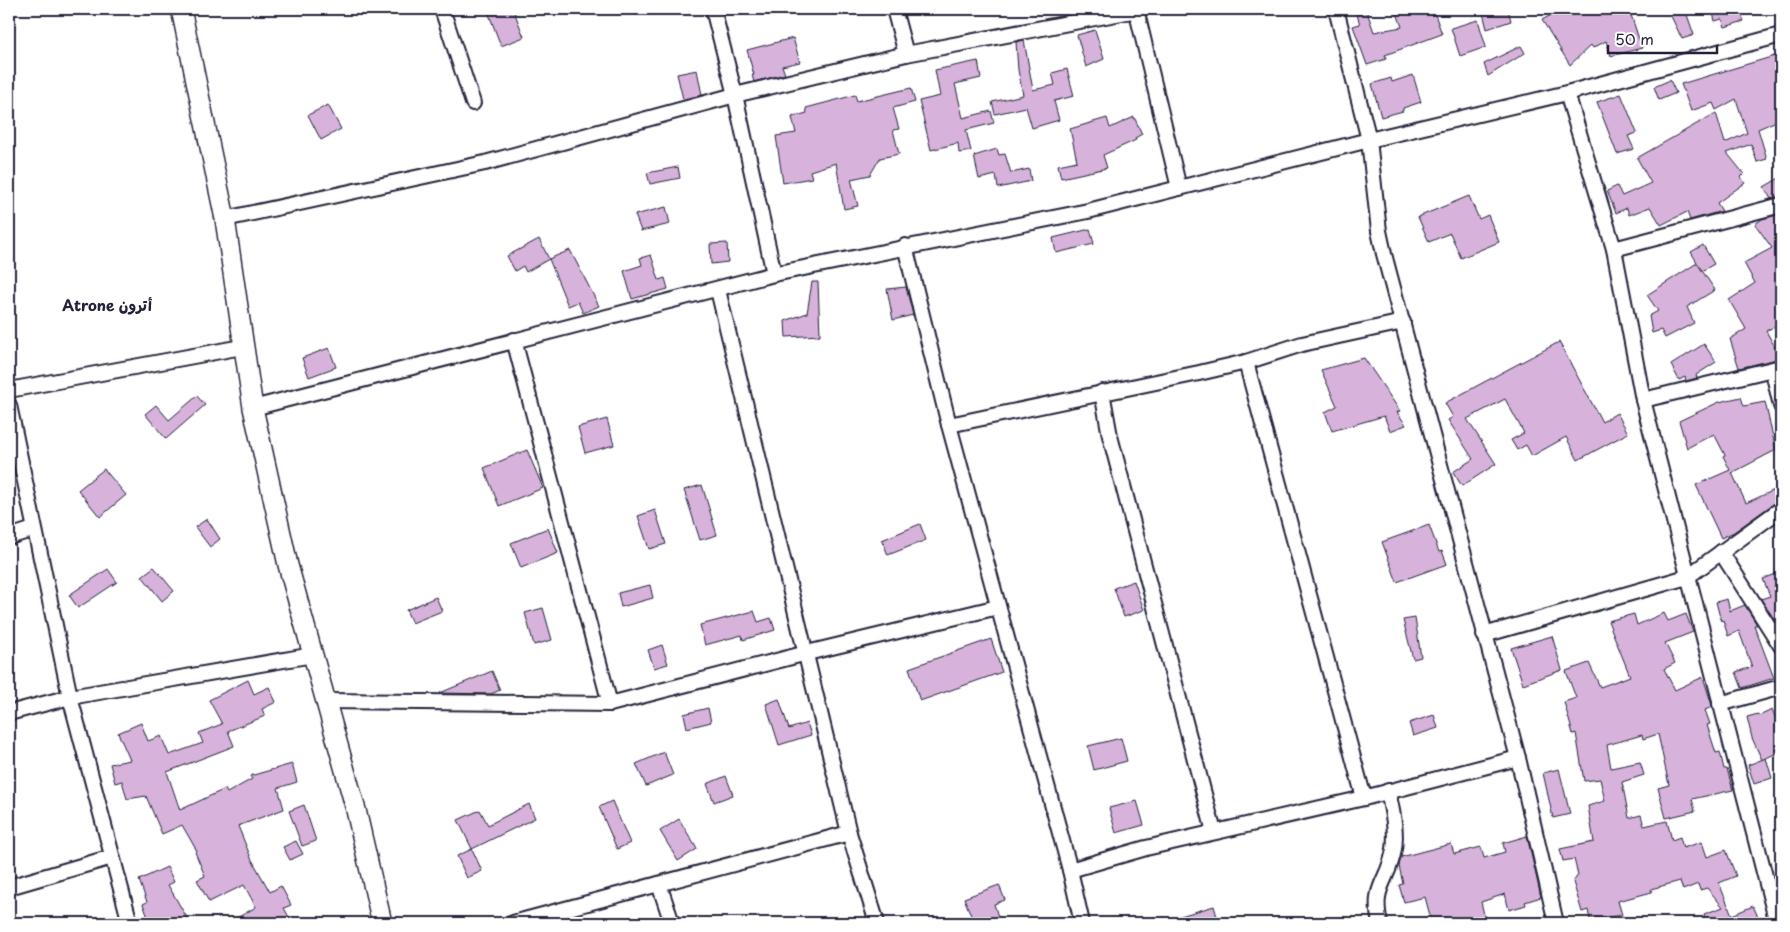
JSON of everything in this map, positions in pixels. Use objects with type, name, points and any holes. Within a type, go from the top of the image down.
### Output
[{"type":"street","points":[[181,9],[225,219],[242,347],[253,408],[288,565],[356,810],[382,923]]},
{"type":"street","points":[[442,9],[473,104]]},
{"type":"street","points":[[713,9],[735,95],[774,274]]},
{"type":"street","points":[[894,9],[906,54]]},
{"type":"street","points":[[225,219],[485,164],[735,95],[906,54],[1136,9],[1178,188]]},
{"type":"street","points":[[1336,9],[1369,140],[1379,231],[1484,635],[1518,758],[1556,923]]},
{"type":"street","points":[[253,408],[514,340],[718,290],[774,274],[1088,210],[1567,93],[1781,35]]},
{"type":"street","points":[[1567,93],[1614,250],[1643,400],[1777,923]]},
{"type":"street","points":[[1614,250],[1781,205]]},
{"type":"street","points":[[905,246],[949,425],[1070,870],[1082,923]]},
{"type":"street","points":[[718,290],[849,833],[877,923]]},
{"type":"street","points":[[949,425],[1102,392],[1156,383],[1246,362],[1302,344],[1403,322]]},
{"type":"street","points":[[514,340],[610,704]]},
{"type":"street","points":[[9,390],[242,347]]},
{"type":"street","points":[[1246,362],[1364,798]]},
{"type":"street","points":[[1643,400],[1778,370],[1781,406]]},
{"type":"street","points":[[1102,392],[1110,436],[1214,832]]},
{"type":"street","points":[[9,405],[70,697],[130,923]]},
{"type":"street","points":[[1484,635],[1687,576],[1781,509]]},
{"type":"street","points":[[9,536],[34,529]]},
{"type":"street","points":[[1720,552],[1781,646]]},
{"type":"street","points":[[325,701],[610,704],[807,653],[998,607]]},
{"type":"street","points":[[9,712],[70,697],[313,655]]},
{"type":"street","points":[[1720,704],[1781,687]]},
{"type":"street","points":[[1070,870],[1146,848],[1364,798],[1518,758]]},
{"type":"street","points":[[1380,923],[1377,897],[1394,849],[1395,827],[1388,791]]},
{"type":"street","points":[[513,923],[849,833]]},
{"type":"street","points":[[9,887],[112,857]]},
{"type":"street","points":[[659,884],[672,923]]},
{"type":"building","points":[[487,9],[513,9],[524,37],[501,46]]},
{"type":"building","points":[[1355,9],[1366,9],[1374,32],[1402,27],[1397,13],[1409,9],[1433,9],[1442,34],[1385,55],[1386,59],[1367,65],[1353,26],[1360,24]]},
{"type":"building","points":[[1482,9],[1508,9],[1511,21],[1487,29]]},
{"type":"building","points":[[1548,9],[1629,9],[1642,48],[1611,56],[1606,41],[1593,48],[1591,45],[1570,65],[1542,20],[1551,15]]},
{"type":"building","points":[[1685,9],[1694,35],[1682,39],[1670,14]]},
{"type":"building","points":[[1712,9],[1747,9],[1747,12],[1741,14],[1744,21],[1725,27],[1722,19],[1715,21]]},
{"type":"building","points":[[1478,20],[1486,47],[1460,56],[1451,28]]},
{"type":"building","points":[[1095,30],[1104,59],[1086,67],[1077,35]]},
{"type":"building","points":[[793,38],[800,62],[782,66],[785,74],[754,82],[747,50]]},
{"type":"building","points":[[1024,40],[1033,90],[1055,85],[1052,73],[1067,69],[1074,96],[1054,101],[1059,120],[1032,128],[1026,107],[995,114],[992,102],[1023,95],[1018,70],[1016,42]]},
{"type":"building","points":[[1521,46],[1525,53],[1488,76],[1484,64]]},
{"type":"building","points":[[1778,55],[1781,64],[1781,119],[1758,129],[1767,159],[1757,162],[1751,144],[1727,153],[1744,174],[1741,177],[1745,183],[1717,203],[1722,211],[1690,220],[1687,212],[1661,225],[1650,207],[1629,215],[1627,208],[1616,213],[1607,191],[1617,186],[1622,196],[1651,183],[1637,158],[1716,113],[1725,143],[1747,133],[1736,99],[1716,110],[1713,103],[1691,111],[1681,84]]},
{"type":"building","points":[[978,61],[981,78],[955,84],[963,118],[991,111],[994,123],[966,130],[971,151],[959,153],[958,143],[931,150],[919,101],[940,96],[935,70]]},
{"type":"building","points":[[697,70],[702,95],[683,99],[677,74]]},
{"type":"building","points":[[1413,75],[1421,102],[1403,108],[1403,111],[1381,117],[1372,84],[1391,78],[1392,82]]},
{"type":"building","points":[[1670,80],[1676,93],[1659,100],[1654,87]]},
{"type":"building","points":[[911,88],[915,102],[893,108],[899,129],[893,130],[899,154],[880,158],[870,175],[851,179],[858,206],[844,209],[836,163],[810,171],[812,178],[783,183],[776,136],[796,133],[792,117],[807,113],[806,108],[855,95],[857,101]]},
{"type":"building","points":[[1621,94],[1637,133],[1628,136],[1634,149],[1617,154],[1597,102]]},
{"type":"building","points":[[328,105],[341,129],[321,140],[308,115]]},
{"type":"building","points":[[1134,117],[1142,134],[1135,138],[1136,140],[1103,155],[1107,168],[1061,178],[1058,165],[1077,161],[1070,129],[1107,118],[1110,128]]},
{"type":"building","points":[[997,149],[999,155],[1005,154],[1011,173],[1029,169],[1031,181],[998,188],[996,175],[979,179],[974,156]]},
{"type":"building","points":[[678,167],[680,178],[650,184],[647,173]]},
{"type":"building","points":[[1781,177],[1781,196],[1771,199],[1764,187]]},
{"type":"building","points":[[1469,196],[1479,219],[1488,215],[1499,242],[1461,258],[1450,233],[1429,242],[1418,217]]},
{"type":"building","points":[[666,207],[670,224],[641,231],[635,215]]},
{"type":"building","points":[[1781,214],[1781,323],[1766,331],[1781,358],[1739,368],[1730,339],[1746,329],[1729,300],[1755,283],[1744,263],[1772,248],[1755,224],[1762,219]]},
{"type":"building","points":[[1090,229],[1094,244],[1056,253],[1053,238]]},
{"type":"building","points":[[539,239],[549,259],[526,272],[523,266],[515,271],[507,256]]},
{"type":"building","points":[[727,243],[728,262],[711,264],[710,244]]},
{"type":"building","points":[[1703,245],[1714,264],[1702,271],[1691,252]]},
{"type":"building","points":[[570,250],[599,306],[583,313],[578,302],[568,306],[549,259]]},
{"type":"building","points":[[651,255],[659,280],[665,278],[668,289],[632,299],[624,271],[642,265],[640,258]]},
{"type":"building","points":[[1697,263],[1715,290],[1687,307],[1694,323],[1665,338],[1661,330],[1652,333],[1649,316],[1658,311],[1647,295]]},
{"type":"building","points":[[812,282],[818,282],[820,335],[786,337],[785,321],[807,313]]},
{"type":"building","points":[[906,287],[913,315],[893,320],[887,289]]},
{"type":"building","points":[[1559,342],[1602,422],[1617,413],[1628,433],[1578,460],[1566,437],[1532,456],[1526,445],[1517,450],[1511,440],[1524,433],[1505,399],[1467,419],[1496,464],[1462,486],[1453,472],[1473,459],[1448,420],[1453,417],[1445,403]]},
{"type":"building","points":[[1704,344],[1716,362],[1696,375],[1697,378],[1686,381],[1685,377],[1679,380],[1671,365]]},
{"type":"building","points":[[329,348],[336,367],[309,377],[302,358]]},
{"type":"building","points":[[1364,358],[1400,411],[1397,412],[1406,425],[1390,431],[1384,416],[1332,431],[1325,412],[1337,406],[1321,370]]},
{"type":"building","points":[[197,396],[205,405],[166,439],[145,414],[156,405],[169,420]]},
{"type":"building","points":[[1741,397],[1744,406],[1765,402],[1776,450],[1732,473],[1746,503],[1781,487],[1781,500],[1734,532],[1721,538],[1696,485],[1730,470],[1723,456],[1725,455],[1714,434],[1687,448],[1679,421],[1719,402]]},
{"type":"building","points":[[607,419],[614,445],[585,453],[578,427]]},
{"type":"building","points":[[527,450],[543,488],[499,506],[484,468]]},
{"type":"building","points":[[104,469],[126,495],[100,517],[78,490]]},
{"type":"building","points":[[702,485],[717,535],[700,540],[684,490]]},
{"type":"building","points":[[655,510],[666,544],[649,549],[638,516]]},
{"type":"building","points":[[207,519],[220,539],[210,547],[195,527]]},
{"type":"building","points":[[920,524],[926,540],[888,555],[882,540]]},
{"type":"building","points":[[1429,525],[1439,552],[1442,551],[1447,564],[1397,582],[1382,542]]},
{"type":"building","points":[[548,528],[558,553],[521,568],[511,543]]},
{"type":"building","points":[[154,567],[174,591],[162,601],[142,576]]},
{"type":"building","points":[[108,569],[117,582],[78,608],[69,595]]},
{"type":"building","points":[[1781,572],[1780,624],[1777,616],[1773,618],[1761,599],[1770,596],[1763,579]]},
{"type":"building","points":[[1134,581],[1144,610],[1124,617],[1114,588]]},
{"type":"building","points":[[650,585],[653,598],[621,607],[618,593]]},
{"type":"building","points":[[436,597],[442,611],[412,623],[406,610]]},
{"type":"building","points":[[1727,599],[1730,611],[1745,605],[1757,625],[1754,625],[1774,678],[1742,688],[1736,672],[1752,667],[1739,631],[1728,636],[1723,620],[1721,621],[1716,602]]},
{"type":"building","points":[[543,608],[552,640],[534,645],[525,613]]},
{"type":"building","points":[[754,611],[758,622],[771,618],[775,630],[743,640],[742,635],[705,645],[700,625]]},
{"type":"building","points":[[1664,613],[1668,621],[1686,614],[1693,632],[1665,643],[1675,663],[1664,669],[1675,690],[1703,677],[1712,707],[1705,710],[1710,724],[1707,725],[1716,753],[1720,752],[1724,769],[1727,769],[1733,790],[1692,799],[1695,811],[1666,818],[1658,788],[1669,785],[1658,734],[1643,739],[1642,735],[1607,745],[1611,768],[1640,762],[1644,775],[1622,782],[1629,818],[1641,815],[1644,826],[1667,821],[1672,840],[1680,837],[1683,848],[1702,842],[1707,857],[1726,850],[1736,876],[1719,883],[1732,915],[1753,906],[1761,923],[1706,923],[1704,914],[1723,907],[1707,888],[1700,890],[1698,884],[1683,890],[1680,881],[1651,889],[1652,892],[1618,901],[1622,915],[1590,920],[1588,910],[1582,912],[1573,882],[1578,875],[1574,859],[1563,861],[1560,849],[1594,842],[1588,806],[1605,801],[1600,779],[1584,781],[1576,733],[1573,734],[1564,702],[1576,698],[1566,671],[1589,663],[1600,687],[1630,676],[1608,621],[1634,614],[1637,625]]},
{"type":"building","points":[[1415,618],[1421,657],[1413,659],[1403,620]]},
{"type":"building","points":[[1552,636],[1562,670],[1523,684],[1511,648]]},
{"type":"building","points":[[991,639],[1002,672],[920,701],[909,668]]},
{"type":"building","points":[[662,645],[668,664],[654,668],[648,650]]},
{"type":"building","points":[[492,671],[500,690],[491,694],[440,693]]},
{"type":"building","points":[[248,680],[254,694],[269,687],[276,702],[262,709],[265,716],[228,731],[234,746],[167,772],[180,810],[225,789],[227,793],[252,779],[250,776],[292,764],[297,782],[278,788],[284,809],[238,826],[251,858],[270,892],[281,886],[291,905],[284,908],[290,919],[283,923],[228,923],[256,907],[244,885],[209,902],[197,880],[205,876],[195,852],[197,851],[182,825],[162,834],[146,796],[127,799],[122,781],[115,783],[110,764],[130,760],[118,733],[141,723],[148,741],[161,736],[169,755],[203,743],[199,733],[222,724],[209,700]]},
{"type":"building","points":[[779,699],[789,729],[807,723],[811,735],[779,745],[766,704]]},
{"type":"building","points":[[708,708],[711,722],[687,728],[684,714]]},
{"type":"building","points":[[1772,710],[1781,729],[1781,751],[1762,760],[1752,738],[1747,717],[1758,714],[1759,716]]},
{"type":"building","points":[[1434,715],[1438,728],[1413,736],[1409,723]]},
{"type":"building","points":[[1121,738],[1127,761],[1094,770],[1088,746]]},
{"type":"building","points":[[664,752],[673,775],[646,786],[636,764]]},
{"type":"building","points":[[1766,758],[1772,778],[1754,784],[1748,765]]},
{"type":"building","points":[[1559,769],[1570,814],[1553,818],[1543,773]]},
{"type":"building","points":[[726,776],[733,795],[714,802],[707,784]]},
{"type":"building","points":[[612,801],[630,843],[617,849],[599,807]]},
{"type":"building","points":[[1137,801],[1144,825],[1116,833],[1109,808]]},
{"type":"building","points":[[529,804],[535,818],[472,849],[458,820],[480,810],[488,825]]},
{"type":"building","points":[[304,805],[316,841],[302,846],[289,811]]},
{"type":"building","points":[[679,819],[697,849],[678,861],[660,831]]},
{"type":"building","points":[[1527,836],[1541,897],[1525,902],[1526,905],[1509,910],[1505,894],[1481,902],[1486,923],[1432,923],[1425,897],[1404,902],[1399,885],[1403,884],[1399,866],[1401,857],[1451,844],[1454,854],[1481,847],[1484,858],[1505,852],[1503,843]]},
{"type":"building","points":[[296,841],[303,854],[290,860],[283,847]]},
{"type":"building","points":[[472,849],[482,871],[467,878],[457,856]]},
{"type":"building","points":[[167,867],[174,882],[168,885],[190,923],[150,923],[143,904],[147,902],[139,880]]},
{"type":"building","points":[[999,885],[1005,900],[994,904],[1000,923],[974,923],[964,898]]},
{"type":"building","points":[[1214,906],[1218,920],[1207,923],[1168,923],[1167,920]]},
{"type":"district","name":"Atrone أترون","points":[[107,304]]}]
